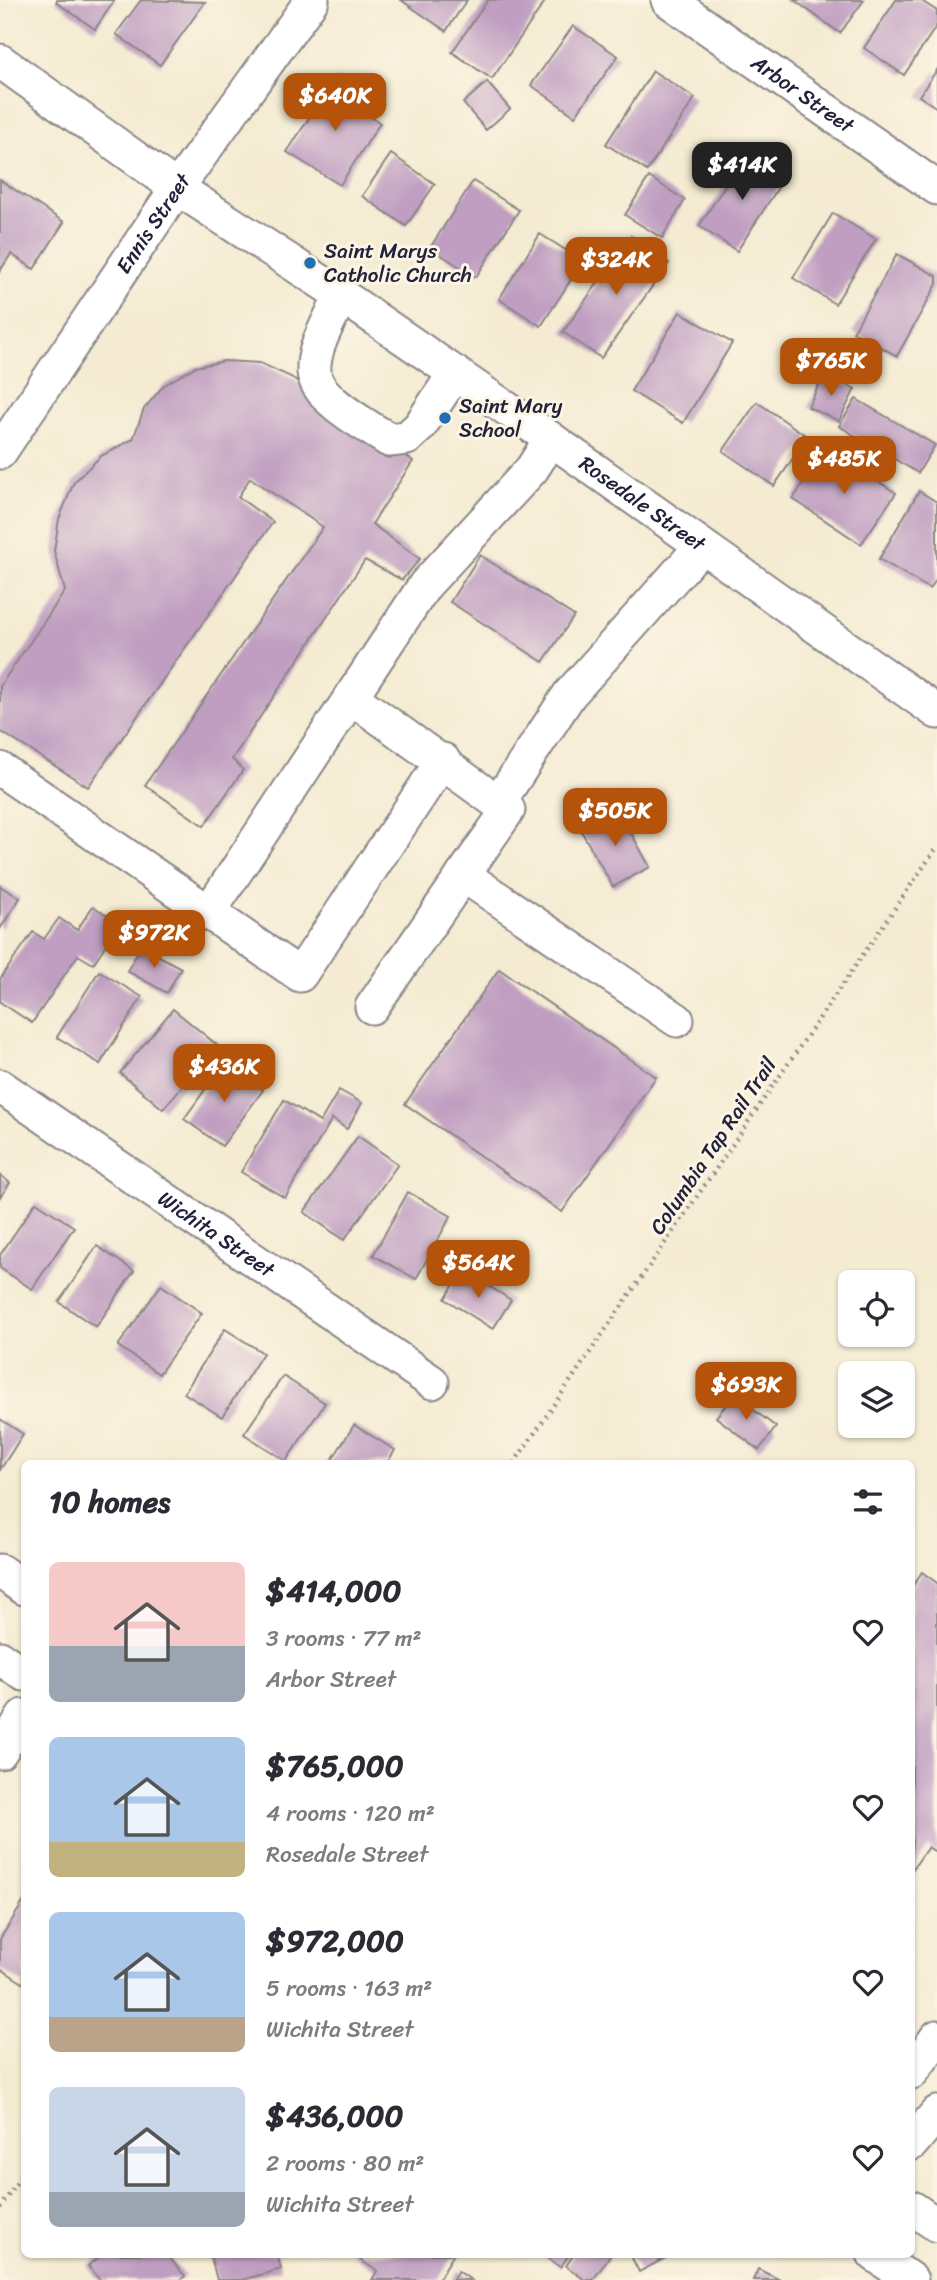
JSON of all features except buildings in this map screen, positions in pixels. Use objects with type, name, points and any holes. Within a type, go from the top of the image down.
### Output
[{"type":"street","name":"Ennis Street","points":[[0,452],[177,188],[312,0]]},
{"type":"street","name":"Arbor Street","points":[[668,0],[937,188]]},
{"type":"street","name":"Rosedale Street","points":[[0,61],[177,188],[341,295],[551,439],[937,712]]},
{"type":"street","points":[[341,295],[319,345],[314,373],[324,396],[389,440],[407,438],[420,426],[455,373]]},
{"type":"street","points":[[209,912],[425,585],[532,469],[551,439]]},
{"type":"street","points":[[499,802],[569,695],[702,546]]},
{"type":"street","points":[[351,697],[508,810],[372,1007]]},
{"type":"street","points":[[0,769],[300,975],[443,761]]},
{"type":"street","points":[[464,875],[677,1020]]},
{"type":"street","name":"Wichita Street","points":[[0,1086],[432,1382]]},
{"type":"street","points":[[0,1572],[21,1586]]},
{"type":"street","points":[[0,1658],[21,1672]]},
{"type":"street","points":[[0,1752],[21,1720]]},
{"type":"street","points":[[915,2210],[937,2225]]},
{"type":"street","points":[[880,2258],[911,2280]]},
{"type":"path","name":"Columbia Tap Rail Trail","points":[[516,1460],[937,847]]},
{"type":"path","points":[[0,2208],[21,2176]]},
{"type":"place","name":"Saint Marys Catholic Church","points":[[310,263]]},
{"type":"place","name":"Saint Mary School","points":[[445,418]]}]
